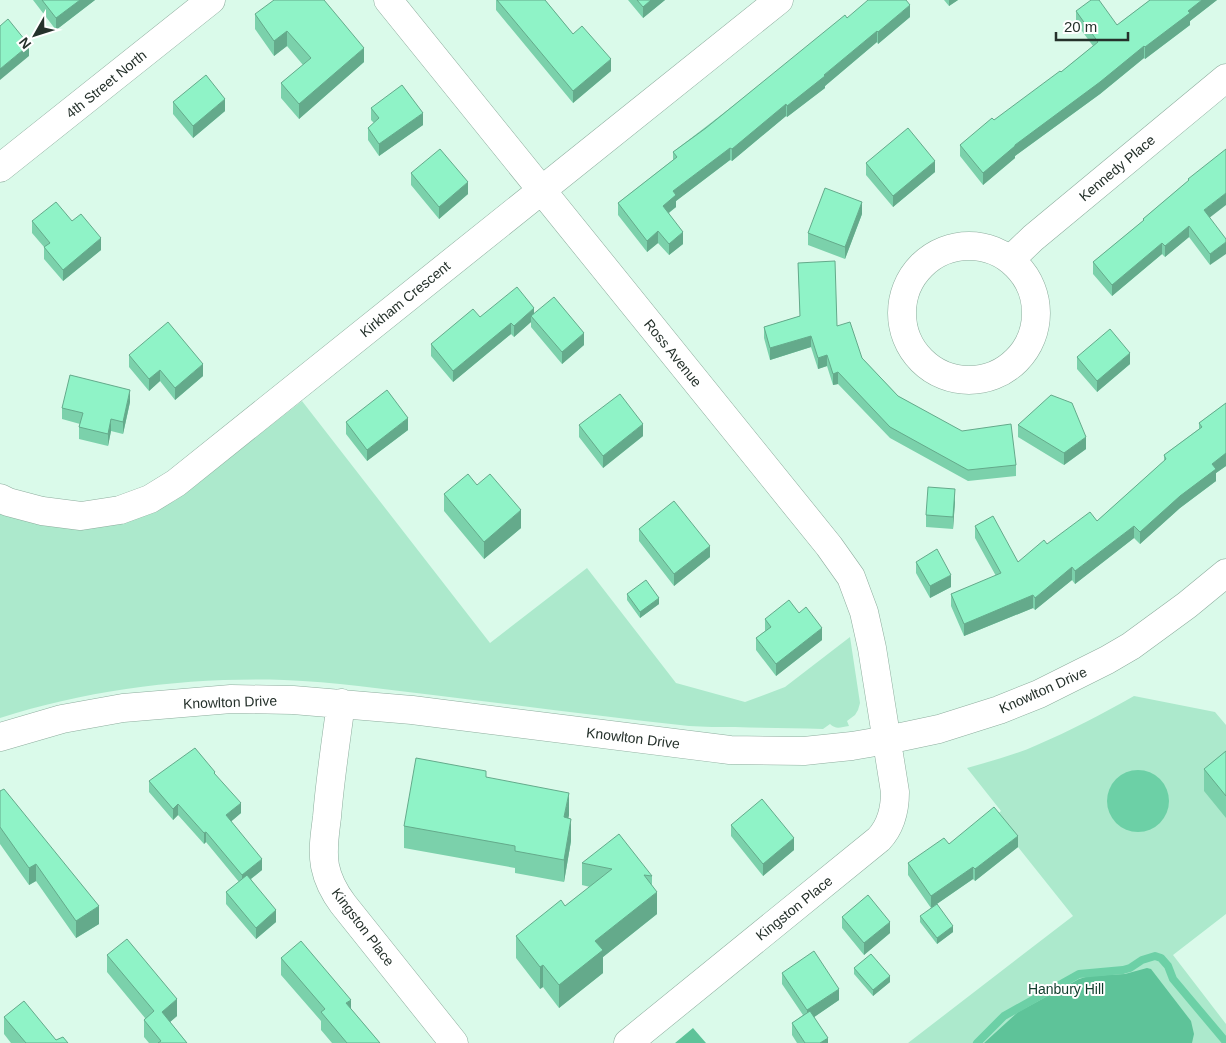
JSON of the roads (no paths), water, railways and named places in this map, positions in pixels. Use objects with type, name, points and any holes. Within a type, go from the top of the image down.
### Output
[{"type":"street","name":"4th Street North","points":[[0,168],[211,0]]},
{"type":"street","name":"Ross Avenue","points":[[388,0],[829,546],[850,577],[864,612],[888,740]]},
{"type":"street","name":"Kirkham Crescent","points":[[0,498],[42,511],[81,516],[120,510],[150,499],[183,477],[779,0]]},
{"type":"street","name":"Kennedy Place","points":[[1010,260],[1033,238],[1226,78]]},
{"type":"street","points":[[961,246],[984,247],[1010,260],[1023,271],[1033,290],[1037,311],[1034,332],[1024,352],[1010,367],[990,377],[970,380],[948,377],[929,367],[914,352],[904,331],[902,308],[908,285],[921,266],[939,253],[961,246]]},
{"type":"street","name":"Knowlton Drive","points":[[0,737],[62,719],[124,708],[231,699],[293,700],[412,710],[730,750],[804,751],[852,746],[939,729],[999,710],[1065,682],[1131,646],[1187,605],[1226,573]]},
{"type":"street","name":"Kingston Place","points":[[341,703],[330,786],[324,852],[328,879],[334,892],[343,904],[454,1043]]},
{"type":"street","name":"Kingston Place","points":[[628,1043],[884,834],[895,807],[895,792],[888,740]]},
{"type":"waterway","points":[[977,1043],[1004,1016],[1079,974],[1123,970],[1142,960],[1155,956],[1161,958],[1168,966],[1173,979],[1226,1042]]},
{"type":"park label","name":"Hanbury Hill","points":[[1066,989]]}]
